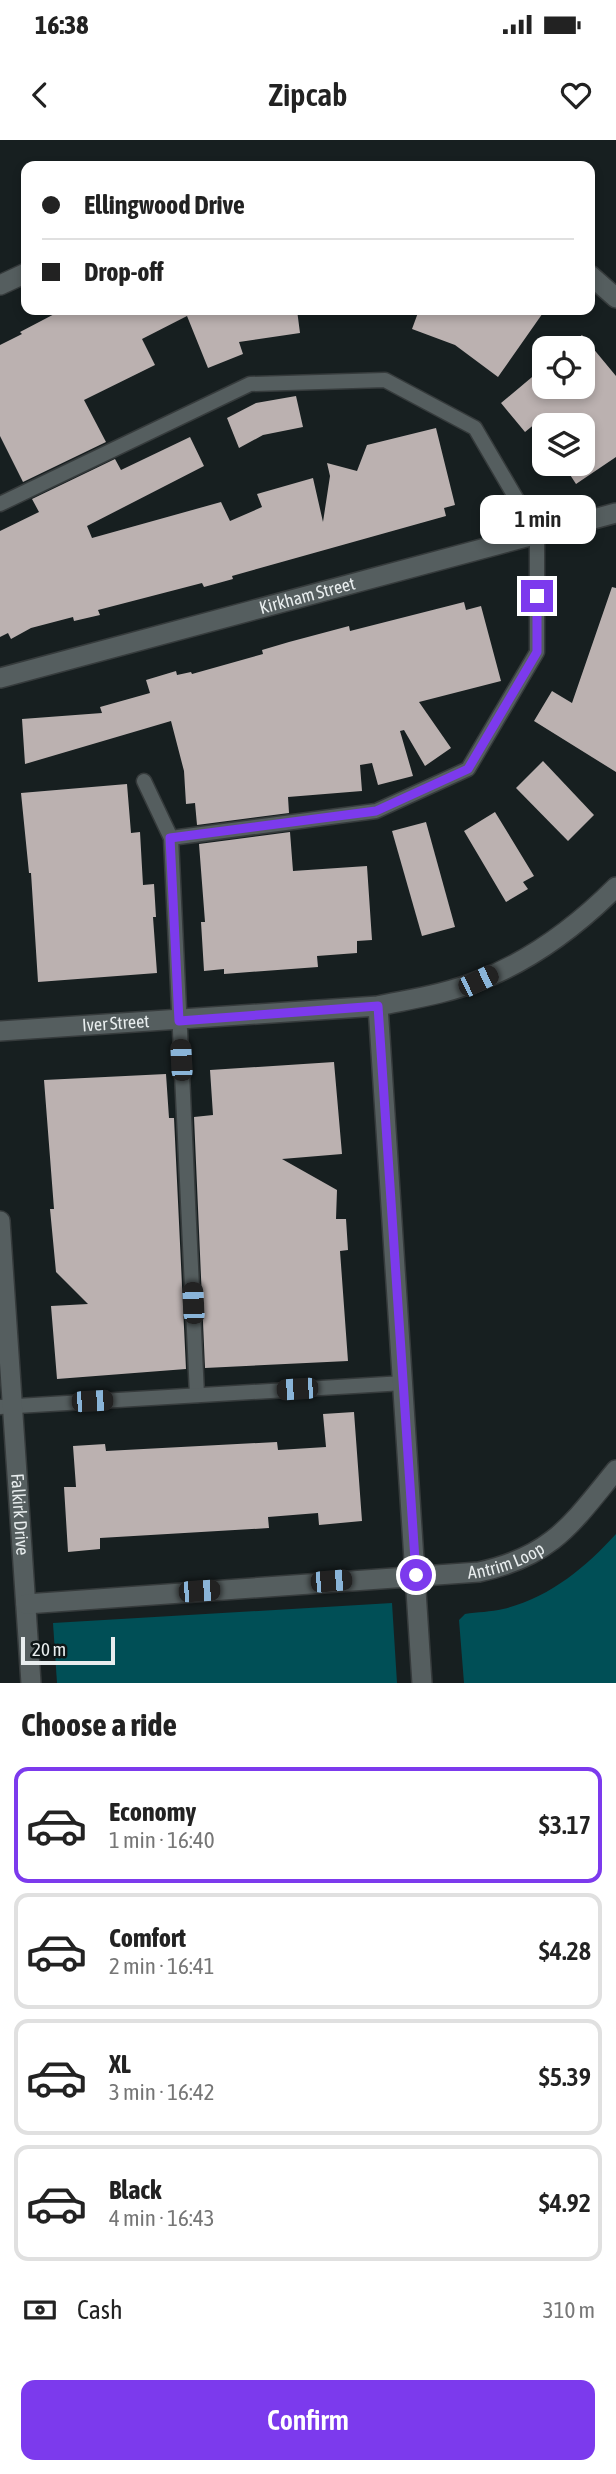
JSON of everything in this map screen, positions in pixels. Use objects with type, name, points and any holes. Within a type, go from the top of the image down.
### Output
[{"type":"street","points":[[0,285],[21,274]]},
{"type":"street","points":[[595,279],[616,298]]},
{"type":"street","name":"Kirkham Street","points":[[0,678],[616,513]]},
{"type":"street","name":"Iver Street","points":[[0,1031],[378,1006],[428,996],[478,981],[564,933],[616,887]]},
{"type":"street","points":[[378,1006],[422,1683]]},
{"type":"street","name":"Falkirk Drive","points":[[0,1221],[6,1406],[26,1604],[31,1683]]},
{"type":"street","name":"Antrim Loop","points":[[26,1604],[479,1572],[507,1566],[552,1542],[576,1519],[616,1470]]},
{"type":"lane","points":[[0,504],[250,384],[385,380],[475,428],[537,534],[537,652],[468,769],[376,811],[170,838]]},
{"type":"lane","points":[[144,781],[170,838],[197,1395]]},
{"type":"lane","points":[[6,1406],[404,1382]]},
{"type":"shaded area","points":[[616,1534],[616,1683],[464,1683],[459,1620],[465,1614],[503,1609],[536,1597],[579,1570]]},
{"type":"shaded area","points":[[392,1603],[397,1683],[57,1683],[53,1623]]},
{"type":"building","points":[[52,315],[298,315],[300,333],[239,342],[243,354],[208,368],[187,316],[142,339],[155,365],[84,400],[106,442],[23,482],[0,436],[0,345],[22,334],[20,332]]},
{"type":"building","points":[[417,315],[541,315],[498,377],[455,345],[412,329]]},
{"type":"building","points":[[595,351],[616,376],[616,457],[595,471],[595,413],[532,413],[532,426],[525,432],[501,403],[532,377],[532,399],[595,399]]},
{"type":"building","points":[[296,396],[303,427],[263,435],[239,448],[227,418],[256,403]]},
{"type":"building","points":[[436,428],[455,505],[444,508],[446,516],[232,576],[233,579],[204,587],[202,583],[98,610],[100,615],[74,621],[73,617],[31,628],[11,639],[8,633],[0,637],[0,531],[39,512],[32,499],[115,459],[121,470],[190,437],[204,466],[87,526],[92,538],[221,502],[230,521],[262,507],[257,494],[313,478],[323,522],[330,476],[327,463],[357,471],[367,445]]},
{"type":"building","points":[[571,476],[588,476],[576,484]]},
{"type":"building","points":[[612,587],[616,588],[616,772],[534,721],[552,691],[572,703]]},
{"type":"building","points":[[464,602],[466,610],[481,606],[501,681],[419,702],[451,748],[425,766],[404,730],[400,731],[413,776],[378,785],[372,763],[360,765],[362,791],[288,797],[289,813],[197,825],[195,803],[186,804],[184,771],[171,721],[25,764],[22,719],[102,713],[100,707],[150,693],[146,680],[176,671],[177,675],[192,674],[263,654],[262,650],[349,626],[350,631]]},
{"type":"building","points":[[543,761],[594,815],[568,841],[516,788]]},
{"type":"building","points":[[127,784],[131,833],[140,832],[143,885],[154,884],[156,917],[153,917],[157,973],[38,982],[31,873],[21,793]]},
{"type":"building","points":[[495,812],[534,876],[523,882],[528,889],[506,902],[464,831]]},
{"type":"building","points":[[426,822],[455,927],[422,936],[392,831]]},
{"type":"building","points":[[290,832],[293,871],[367,866],[372,940],[357,941],[357,953],[317,956],[318,967],[224,974],[224,969],[204,971],[201,922],[205,922],[199,844]]},
{"type":"building","points":[[334,1062],[342,1154],[282,1159],[337,1190],[336,1219],[346,1219],[348,1250],[340,1251],[348,1361],[205,1368],[194,1117],[213,1115],[210,1070]]},
{"type":"building","points":[[166,1074],[169,1118],[174,1118],[186,1369],[57,1379],[51,1306],[88,1304],[56,1272],[44,1080]]},
{"type":"building","points":[[354,1412],[362,1521],[319,1525],[318,1513],[268,1517],[269,1528],[100,1538],[100,1549],[68,1552],[64,1487],[76,1487],[73,1446],[105,1444],[106,1451],[277,1442],[278,1450],[326,1447],[323,1414]]},
{"type":"route","points":[[416,1575],[378,1006],[179,1021],[170,838],[376,811],[468,769],[537,652],[537,596]]}]
